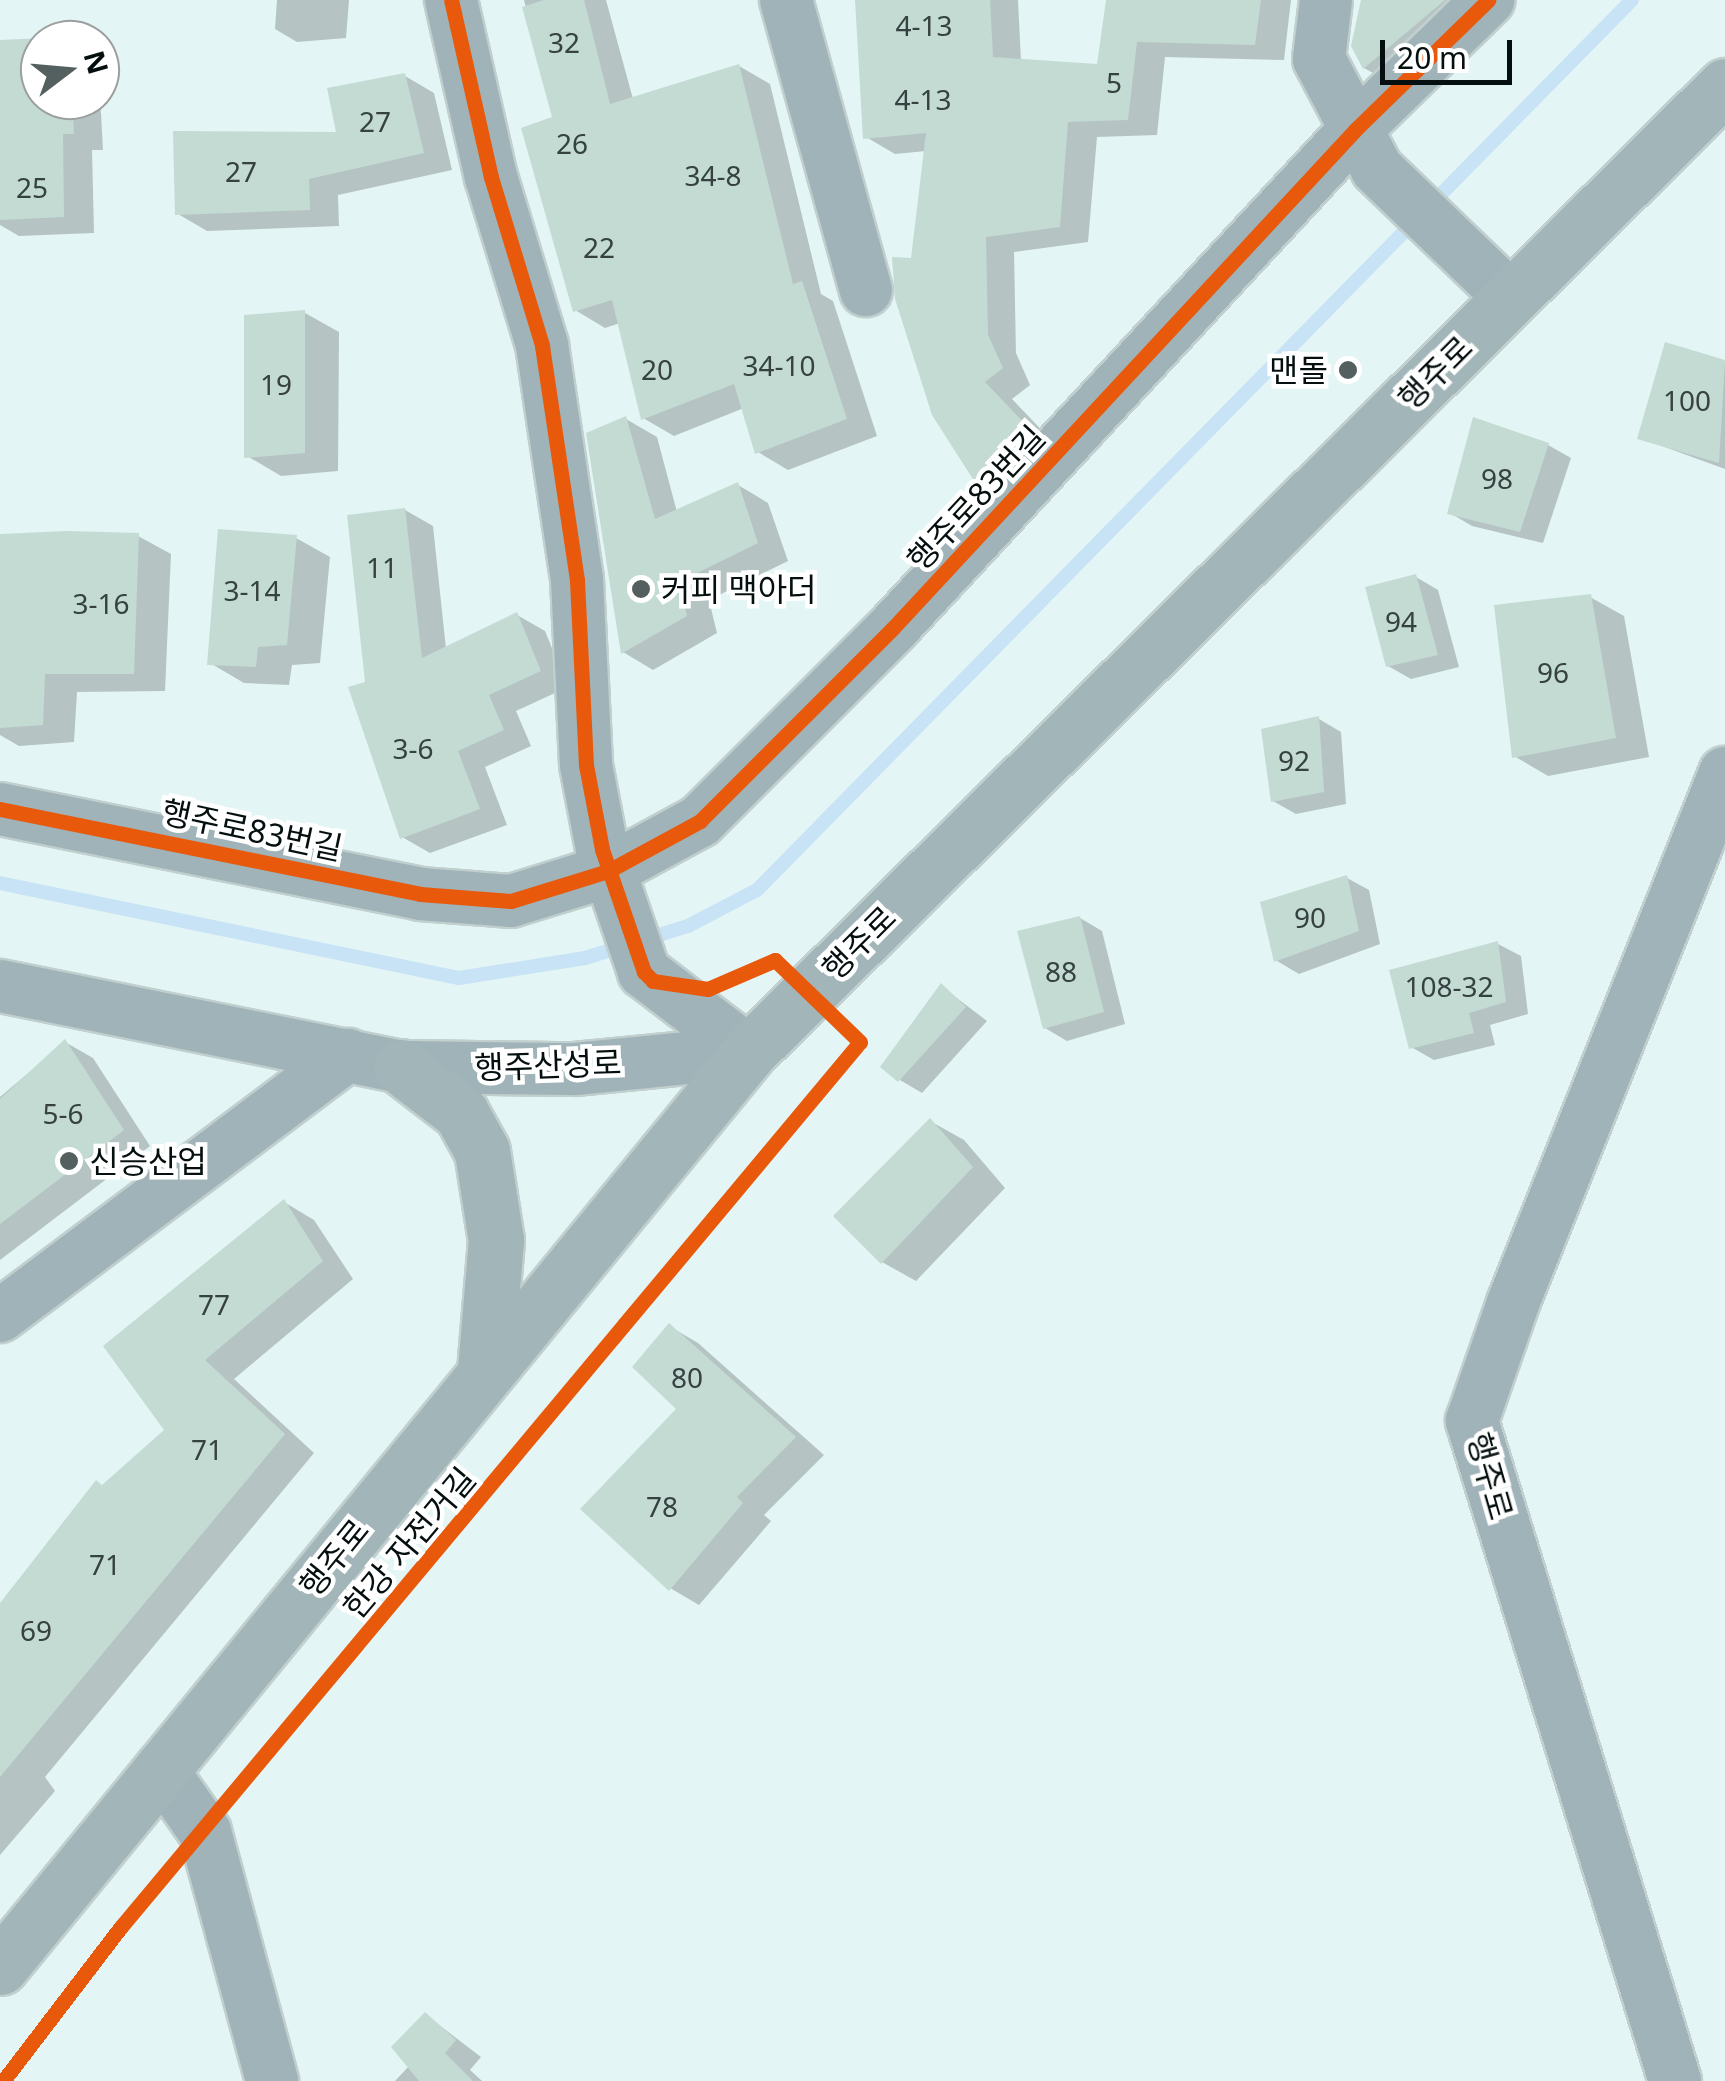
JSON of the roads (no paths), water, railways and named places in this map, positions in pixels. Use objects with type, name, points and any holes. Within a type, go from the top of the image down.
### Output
[{"type":"main road","name":"행주로","points":[[0,1967],[749,1052],[1725,86]]},
{"type":"main road","points":[[402,1067],[461,1113],[482,1151],[496,1240],[485,1371]]},
{"type":"street","points":[[451,0],[491,177],[542,345],[577,580],[586,766],[608,872],[644,972],[749,1052]]},
{"type":"street","points":[[786,0],[866,290]]},
{"type":"street","points":[[1326,0],[1319,59],[1366,149],[1469,262],[1511,298]]},
{"type":"street","name":"행주로83번길","points":[[0,809],[420,894],[510,901],[608,872],[713,808],[1366,149],[1488,0]]},
{"type":"street","name":"행주로","points":[[1675,2081],[1472,1421],[1512,1302],[1725,773]]},
{"type":"street","name":"행주산성로","points":[[0,986],[402,1067],[576,1069],[749,1052]]},
{"type":"street","points":[[0,1316],[348,1056]]},
{"type":"street","points":[[161,1769],[205,1832],[272,2081]]},
{"type":"waterway","points":[[0,883],[459,978],[585,958],[688,926],[757,890],[1632,0]]},
{"type":"place","name":"맨돌","points":[[1348,370]]},
{"type":"place","name":"커피 맥아더","points":[[641,589]]},
{"type":"place","name":"신승산업","points":[[69,1161]]}]
